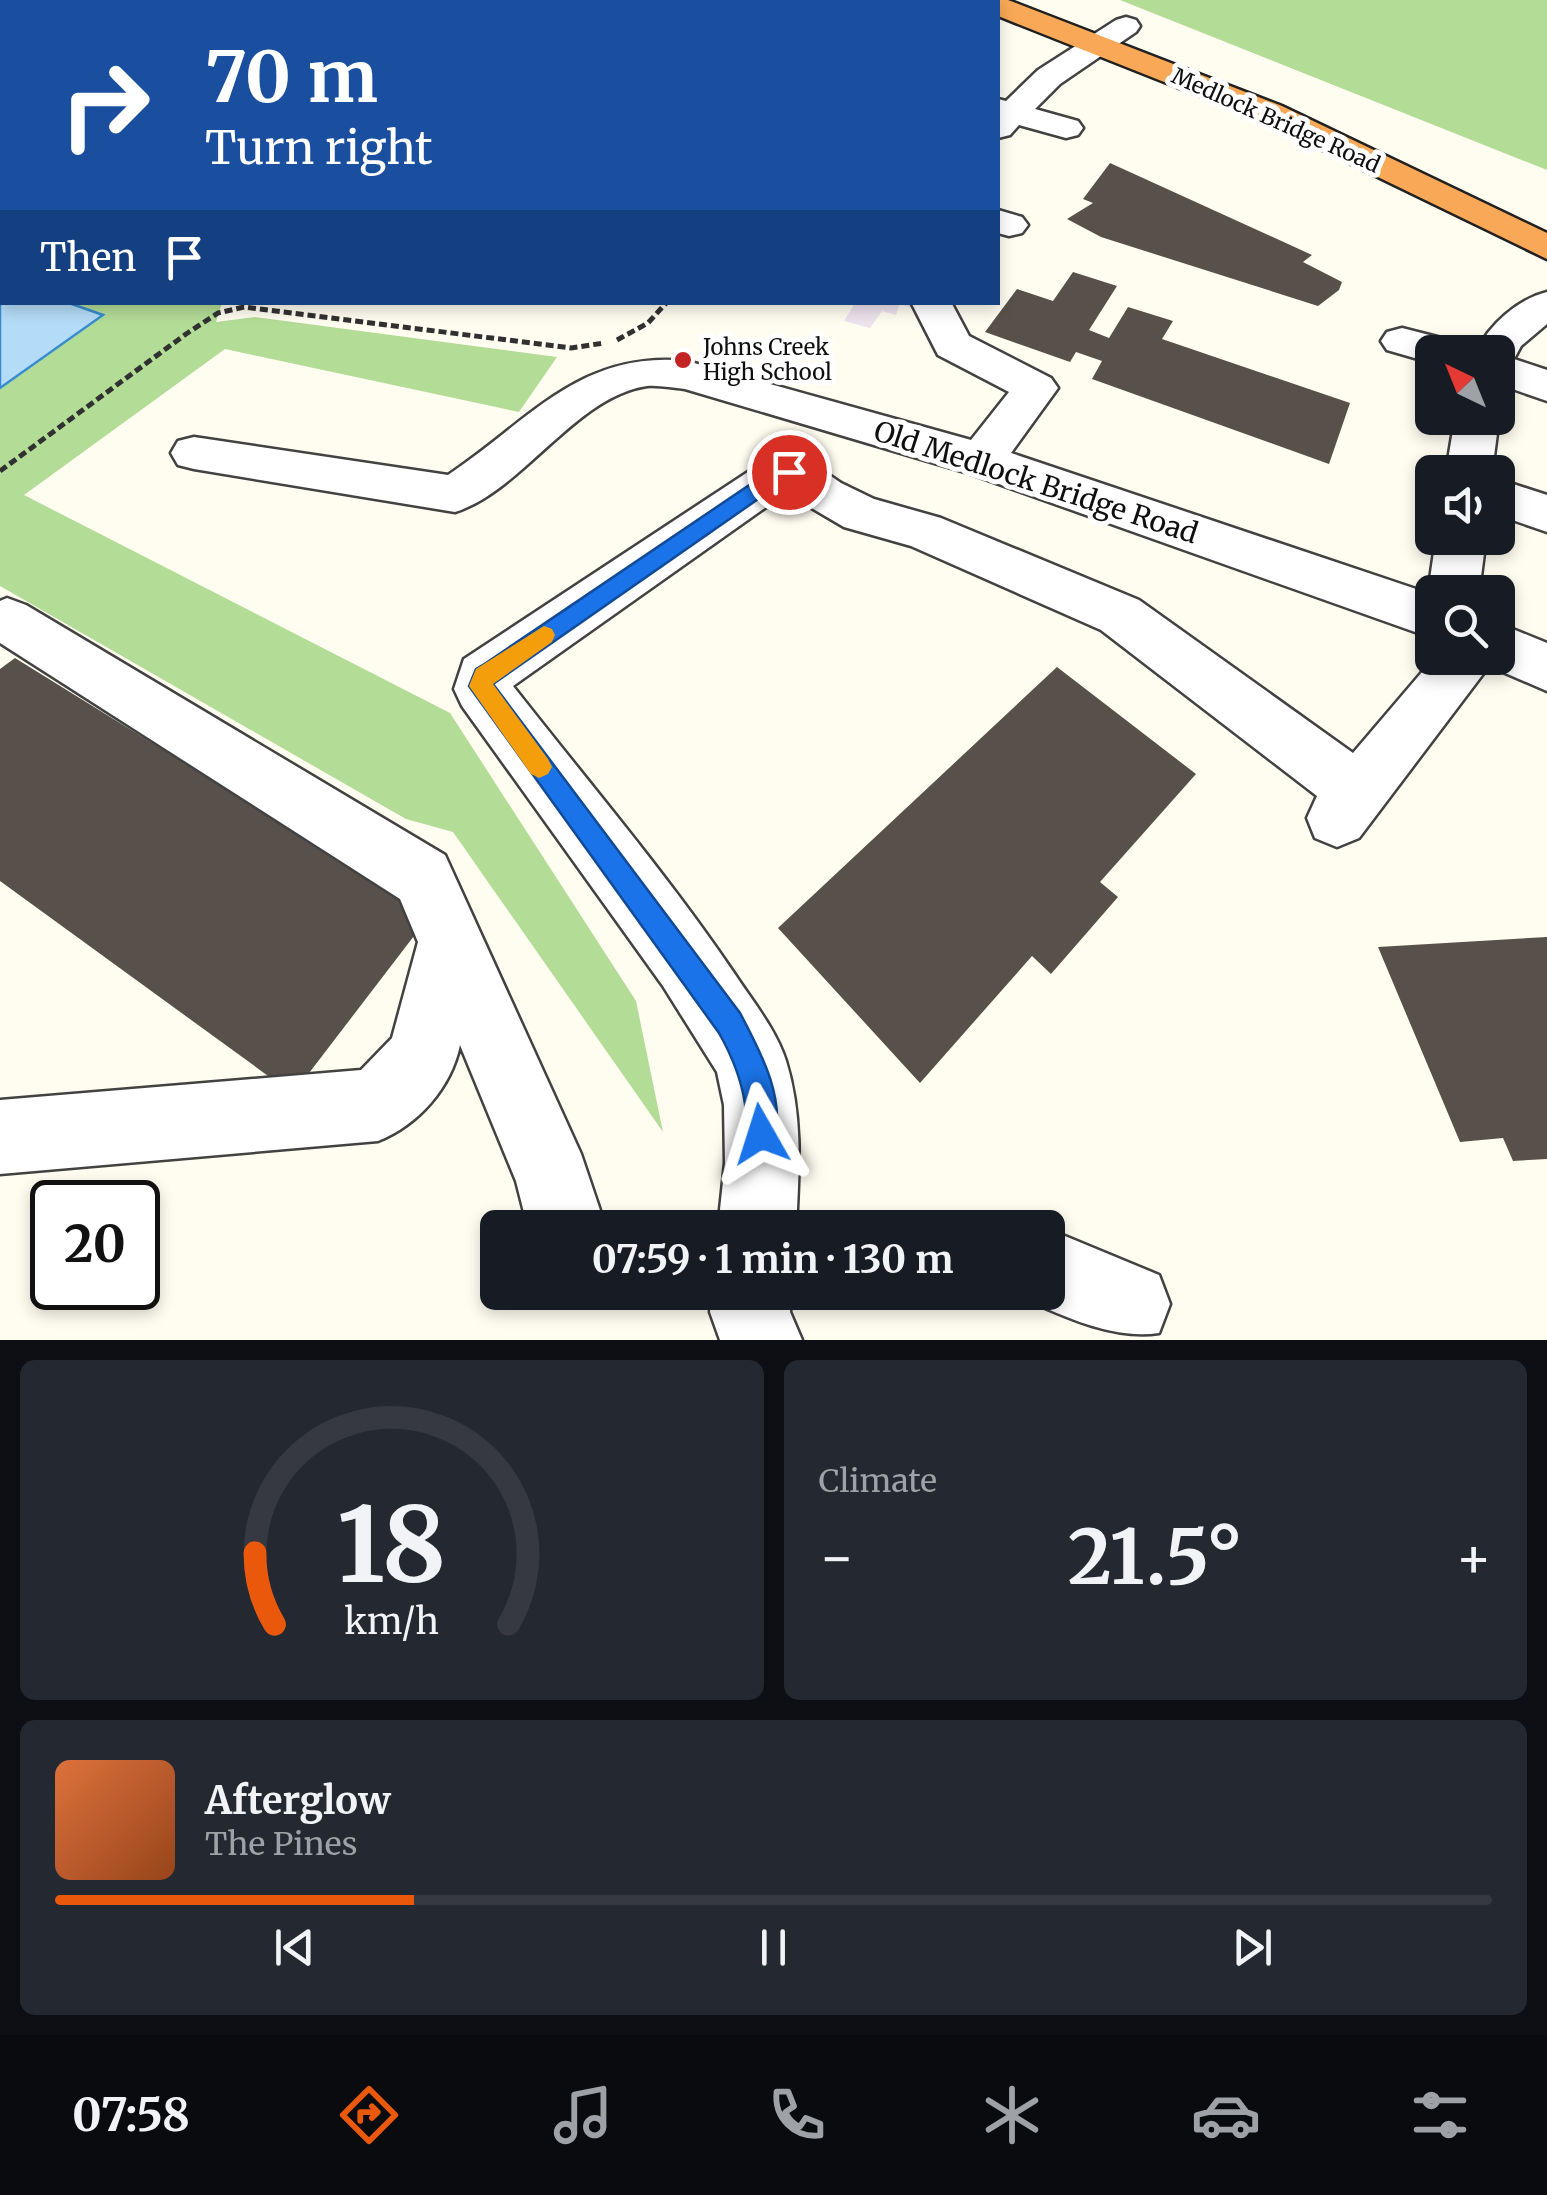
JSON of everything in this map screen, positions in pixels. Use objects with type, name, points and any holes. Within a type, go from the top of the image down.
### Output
[{"type":"highway","name":"Medlock Bridge Road","points":[[1057,0],[1316,100]]},
{"type":"highway","name":"Medlock Bridge Road","points":[[1000,7],[1272,113],[1547,248]]},
{"type":"street","points":[[1003,116],[1049,77],[1126,26]]},
{"type":"street","points":[[1003,116],[1066,128]]},
{"type":"street","points":[[1508,335],[1547,304]]},
{"type":"street","points":[[933,305],[953,345],[1036,388],[980,460]]},
{"type":"street","name":"Old Medlock Bridge Road","points":[[194,453],[454,494],[489,473],[599,388],[643,372],[687,375],[980,460],[1415,610]]},
{"type":"street","points":[[1515,375],[1547,386]]},
{"type":"street","points":[[758,1210],[760,1105],[750,1060],[687,962],[482,690],[484,676],[777,476],[789,472],[824,496],[861,514],[924,531],[1120,615],[1347,806],[1452,675]]},
{"type":"street","points":[[1515,504],[1547,514]]},
{"type":"street","points":[[7,620],[424,877],[554,1181],[562,1210]]},
{"type":"street","points":[[1515,654],[1547,668]]},
{"type":"street","points":[[0,1137],[378,1105],[422,1058],[450,944]]},
{"type":"street","points":[[1065,1276],[1130,1304]]},
{"type":"path","points":[[0,471],[218,313],[244,307],[572,348],[616,341],[648,323],[664,305]]},
{"type":"shaded area","points":[[854,305],[900,305],[896,315],[882,311],[870,328],[844,321]]},
{"type":"green space","points":[[1120,0],[1547,0],[1547,170]]},
{"type":"green space","points":[[0,305],[221,305],[216,322],[255,317],[557,357],[519,412],[225,349],[24,495],[450,713],[636,1001],[663,1132],[453,832],[406,819],[0,586]]},
{"type":"water","points":[[0,305],[75,305],[103,315],[0,388]]},
{"type":"building","points":[[1110,163],[1312,255],[1303,262],[1342,282],[1339,290],[1318,306],[1101,237],[1067,219],[1093,203],[1083,199]]},
{"type":"building","points":[[1073,272],[1117,286],[1089,330],[1109,338],[1128,307],[1173,321],[1162,339],[1350,403],[1329,464],[1092,379],[1102,361],[1076,352],[1070,362],[985,332],[1017,289],[1053,301]]},
{"type":"building","points":[[15,658],[430,915],[293,1094],[0,881],[0,669]]},
{"type":"building","points":[[1057,667],[1196,774],[1100,882],[1118,897],[1051,974],[1032,956],[920,1083],[778,928]]},
{"type":"building","points":[[1547,937],[1547,1159],[1513,1161],[1503,1138],[1460,1142],[1378,947]]},
{"type":"slow traffic","points":[[539,767],[480,686],[484,676],[544,635]]},
{"type":"place","name":"Johns Creek High School","points":[[683,360]]},
{"type":"route","points":[[761,1134],[760,1105],[750,1060],[730,1023],[480,686],[484,676],[777,476],[789,472]]}]
